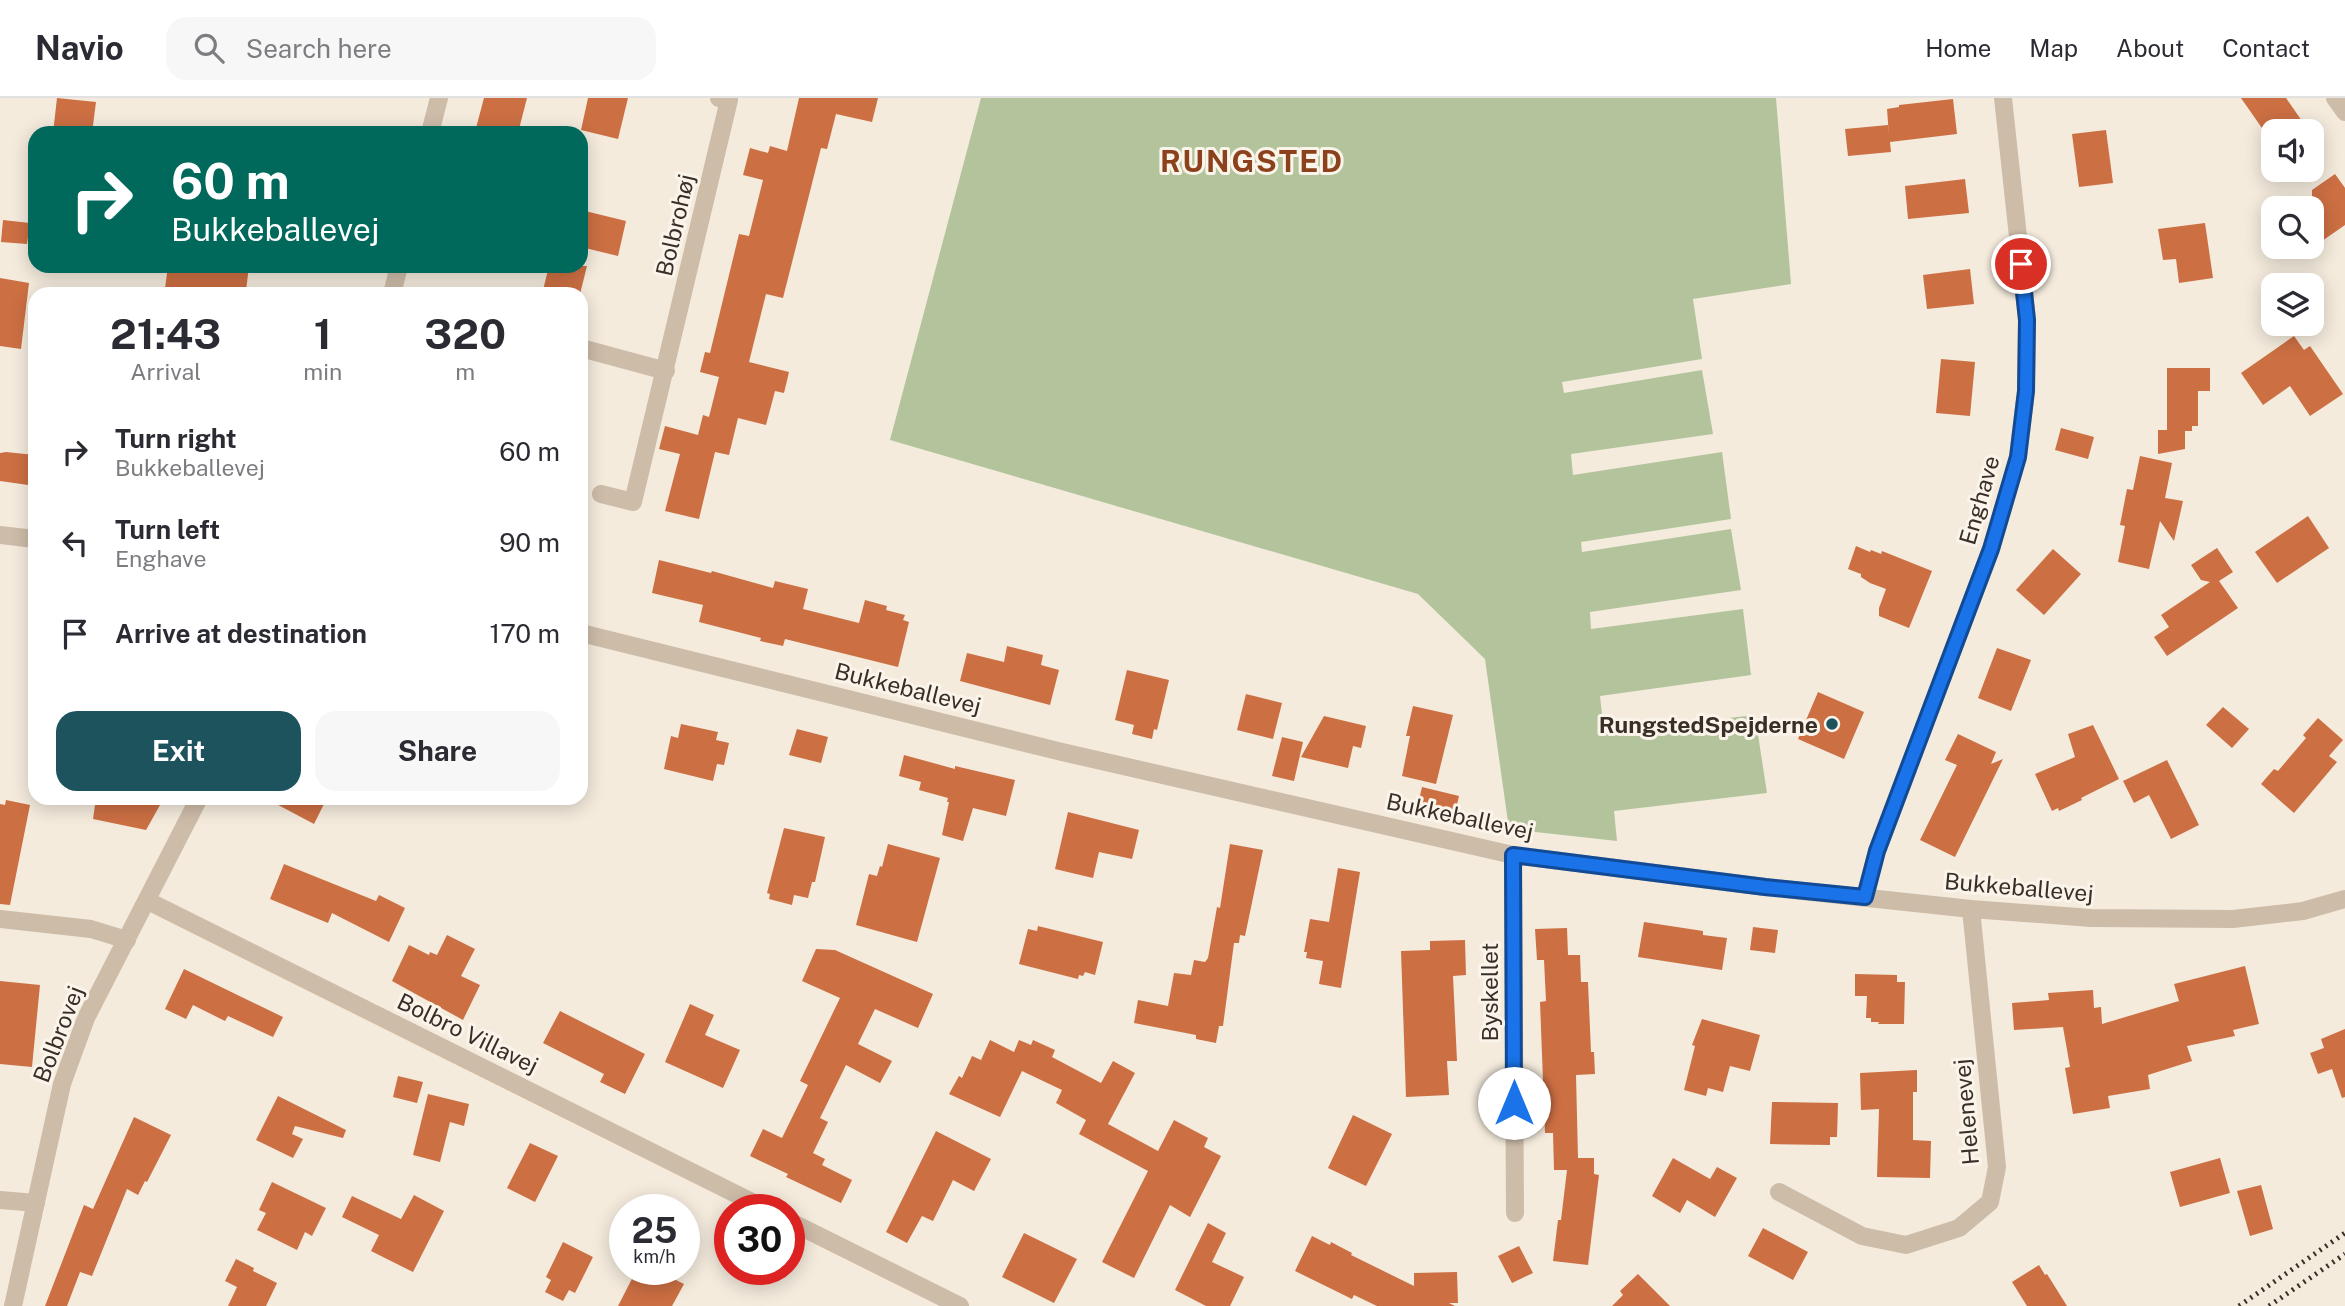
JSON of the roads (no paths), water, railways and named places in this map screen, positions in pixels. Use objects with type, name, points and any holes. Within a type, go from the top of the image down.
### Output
[{"type":"street","points":[[432,126],[439,98]]},
{"type":"street","name":"Bolbrohøj","points":[[601,494],[633,502],[729,100],[719,98]]},
{"type":"street","name":"Enghave","points":[[1865,897],[1877,851],[1991,549],[2018,457],[2026,391],[2027,320],[2003,98]]},
{"type":"street","points":[[2335,98],[2345,113]]},
{"type":"street","points":[[588,350],[666,371]]},
{"type":"street","points":[[0,535],[28,538]]},
{"type":"street","name":"Bukkeballevej","points":[[588,635],[1049,748],[1513,855],[1765,887],[1971,909],[2091,918],[2233,919],[2303,911],[2345,899]]},
{"type":"street","name":"Bolbrovej","points":[[13,1306],[62,1084],[86,1018],[196,805]]},
{"type":"street","name":"Byskellet","points":[[1513,855],[1515,1213]]},
{"type":"street","name":"Bolbro Villavej","points":[[148,901],[736,1194]]},
{"type":"street","name":"Helenevej","points":[[1779,1192],[1862,1236],[1906,1245],[1959,1228],[1990,1202],[1997,1167],[1971,909]]},
{"type":"street","points":[[0,919],[92,929],[127,940]]},
{"type":"street","points":[[0,1200],[36,1203]]},
{"type":"street","points":[[805,1229],[960,1306]]},
{"type":"railway","points":[[2239,1306],[2345,1233]]},
{"type":"railway","points":[[2269,1306],[2345,1254]]},
{"type":"place","name":"RungstedSpejderne","points":[[1832,724]]},
{"type":"district","name":"RUNGSTED","points":[[1252,161]]}]
